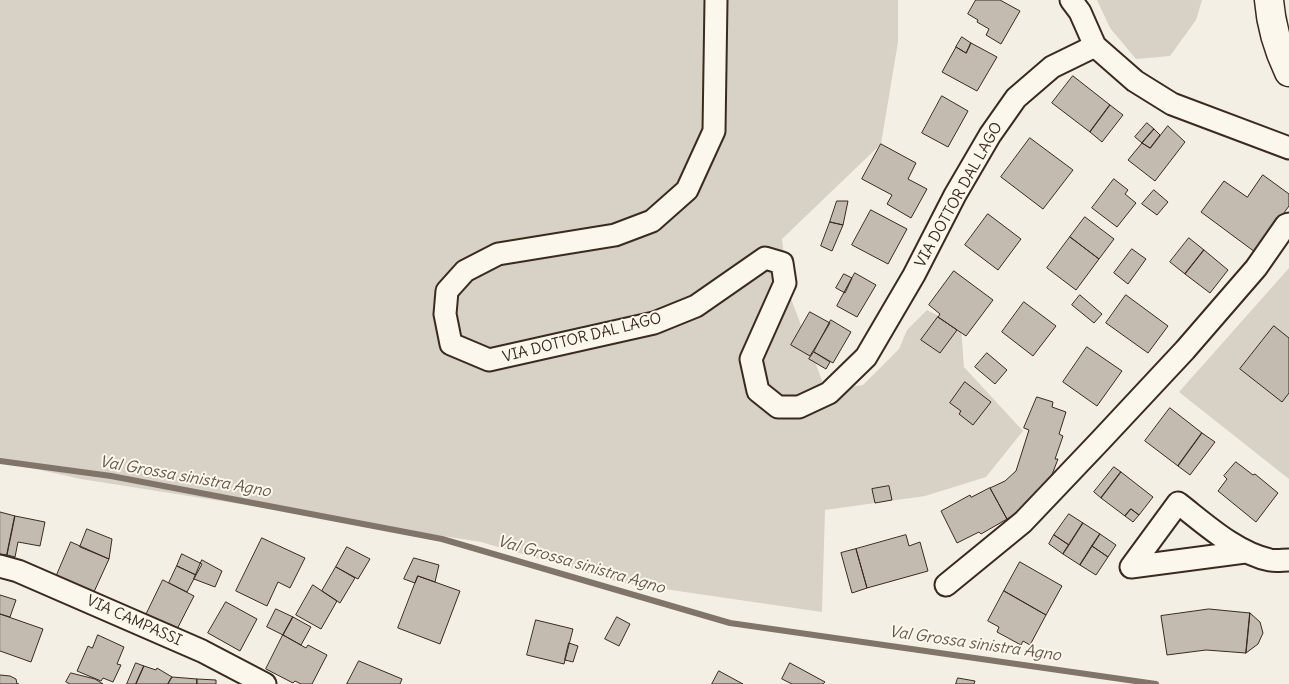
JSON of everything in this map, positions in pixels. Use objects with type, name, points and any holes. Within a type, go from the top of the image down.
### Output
[{"type":"main road","points":[[1269,0],[1279,51],[1289,72]]},
{"type":"street","name":"VIA DOTTOR DAL LAGO","points":[[716,0],[714,131],[687,190],[652,220],[615,235],[498,254],[465,271],[447,291],[445,314],[451,344],[489,360],[654,323],[696,306],[766,258],[782,264],[785,283],[751,359],[758,391],[778,407],[799,407],[829,393],[866,357],[914,275],[955,195],[990,134],[1016,98],[1052,67],[1095,46]]},
{"type":"street","points":[[1071,0],[1080,12],[1095,46],[1135,81],[1172,104],[1289,148]]},
{"type":"street","points":[[946,584],[1023,522],[1185,350],[1256,268],[1286,225],[1289,224]]},
{"type":"street","points":[[1245,552],[1131,566],[1178,503],[1212,530],[1245,552],[1271,560],[1289,560]]},
{"type":"street","name":"VIA CAMPASSI","points":[[0,566],[18,571],[202,651],[265,684]]},
{"type":"shaded area","points":[[0,0],[898,0],[898,42],[881,144],[782,239],[788,291],[826,391],[863,385],[899,349],[907,330],[927,310],[961,327],[964,367],[1023,431],[986,477],[925,496],[825,510],[822,612],[623,583],[481,542],[81,479],[0,461]]},
{"type":"shaded area","points":[[1097,0],[1202,0],[1196,20],[1170,56],[1136,59],[1110,28]]},
{"type":"shaded area","points":[[1289,268],[1289,479],[1179,392]]},
{"type":"building","points":[[976,0],[1000,0],[1020,11],[1001,44],[986,35],[989,29],[968,14]]},
{"type":"building","points":[[962,37],[971,43],[966,53],[956,47]]},
{"type":"building","points":[[971,43],[997,57],[977,91],[942,72],[956,47],[966,53]]},
{"type":"building","points":[[1073,76],[1110,105],[1090,132],[1052,103]]},
{"type":"building","points":[[942,96],[968,111],[948,147],[922,133]]},
{"type":"building","points":[[1110,105],[1123,115],[1102,142],[1090,132]]},
{"type":"building","points":[[1147,123],[1154,129],[1142,143],[1135,137]]},
{"type":"building","points":[[1168,126],[1185,142],[1155,181],[1128,160],[1142,143],[1150,148]]},
{"type":"building","points":[[1154,129],[1160,135],[1150,148],[1142,143]]},
{"type":"building","points":[[1030,138],[1073,170],[1043,209],[1001,177]]},
{"type":"building","points":[[881,144],[916,163],[908,179],[927,189],[911,218],[887,204],[892,195],[862,179]]},
{"type":"building","points":[[1263,175],[1289,194],[1289,206],[1255,252],[1201,212],[1224,181],[1247,197]]},
{"type":"building","points":[[1114,179],[1128,190],[1125,194],[1136,203],[1117,227],[1092,208]]},
{"type":"building","points":[[1154,190],[1168,202],[1157,215],[1142,204]]},
{"type":"building","points":[[837,201],[848,201],[843,225],[830,222]]},
{"type":"building","points":[[871,210],[907,229],[888,264],[852,245]]},
{"type":"building","points":[[988,214],[1021,239],[998,270],[965,245]]},
{"type":"building","points":[[1085,217],[1114,239],[1099,259],[1070,237]]},
{"type":"building","points":[[830,222],[843,225],[832,251],[821,246]]},
{"type":"building","points":[[1070,237],[1099,259],[1076,290],[1047,268]]},
{"type":"building","points":[[1189,238],[1204,250],[1185,274],[1170,262]]},
{"type":"building","points":[[1132,249],[1146,259],[1128,284],[1114,273]]},
{"type":"building","points":[[1204,250],[1228,270],[1210,293],[1185,274]]},
{"type":"building","points":[[954,271],[993,300],[966,336],[938,317],[940,314],[929,305]]},
{"type":"building","points":[[855,273],[876,285],[857,317],[837,306]]},
{"type":"building","points":[[844,274],[852,278],[845,293],[836,288]]},
{"type":"building","points":[[1080,295],[1102,314],[1094,323],[1072,305]]},
{"type":"building","points":[[1126,295],[1168,326],[1148,353],[1106,323]]},
{"type":"building","points":[[1024,302],[1056,326],[1033,356],[1002,332]]},
{"type":"building","points":[[810,312],[830,323],[810,356],[791,345]]},
{"type":"building","points":[[938,317],[957,330],[940,353],[921,340]]},
{"type":"building","points":[[831,320],[851,332],[833,363],[814,352]]},
{"type":"building","points":[[1274,326],[1289,338],[1289,393],[1282,402],[1240,369]]},
{"type":"building","points":[[1087,347],[1122,371],[1097,406],[1063,382]]},
{"type":"building","points":[[814,352],[830,362],[826,369],[809,359]]},
{"type":"building","points":[[987,353],[1007,370],[995,384],[975,367]]},
{"type":"building","points":[[965,382],[991,402],[973,425],[959,414],[961,411],[950,403]]},
{"type":"building","points":[[1037,397],[1053,402],[1052,407],[1066,412],[1059,434],[1063,436],[1055,459],[1058,459],[1048,485],[1025,508],[1007,519],[990,488],[1005,481],[1016,471],[1029,430],[1024,428]]},
{"type":"building","points":[[1170,408],[1202,433],[1178,466],[1145,441]]},
{"type":"building","points":[[1202,433],[1215,442],[1190,475],[1178,466]]},
{"type":"building","points":[[1236,462],[1253,475],[1255,474],[1278,493],[1256,522],[1218,491],[1227,479],[1224,476]]},
{"type":"building","points":[[1114,467],[1121,472],[1101,498],[1094,492]]},
{"type":"building","points":[[1121,472],[1153,497],[1139,515],[1131,509],[1125,516],[1101,498]]},
{"type":"building","points":[[889,486],[892,500],[875,503],[872,489]]},
{"type":"building","points":[[990,488],[1007,519],[981,534],[979,532],[957,543],[941,511],[970,495],[971,497]]},
{"type":"building","points":[[1131,509],[1139,515],[1133,522],[1125,516]]},
{"type":"building","points":[[0,512],[15,516],[7,555],[0,554]]},
{"type":"building","points":[[1069,514],[1083,523],[1069,545],[1054,535]]},
{"type":"building","points":[[15,516],[45,522],[40,546],[18,542],[15,557],[7,555]]},
{"type":"building","points":[[1083,523],[1100,534],[1080,565],[1063,554]]},
{"type":"building","points":[[87,529],[112,539],[109,559],[80,547]]},
{"type":"building","points":[[1100,534],[1116,545],[1108,557],[1092,546]]},
{"type":"building","points":[[906,535],[909,546],[920,542],[928,571],[867,588],[856,549]]},
{"type":"building","points":[[1054,535],[1069,545],[1063,554],[1049,544]]},
{"type":"building","points":[[262,538],[305,558],[290,588],[278,582],[267,606],[236,591]]},
{"type":"building","points":[[71,542],[109,559],[93,594],[56,577]]},
{"type":"building","points":[[1092,546],[1108,557],[1096,575],[1080,565]]},
{"type":"building","points":[[347,547],[370,559],[358,579],[336,567]]},
{"type":"building","points":[[856,549],[867,588],[852,593],[841,553]]},
{"type":"building","points":[[182,554],[202,564],[196,575],[177,566]]},
{"type":"building","points":[[414,558],[439,565],[435,582],[418,576],[415,583],[404,579]]},
{"type":"building","points":[[202,560],[222,571],[215,587],[194,579]]},
{"type":"building","points":[[1020,562],[1062,586],[1046,615],[1004,591]]},
{"type":"building","points":[[177,566],[196,575],[187,592],[169,583]]},
{"type":"building","points":[[336,567],[355,578],[340,603],[322,591]]},
{"type":"building","points":[[418,576],[460,591],[440,644],[398,628]]},
{"type":"building","points":[[163,580],[194,596],[175,633],[145,617]]},
{"type":"building","points":[[313,585],[337,601],[321,629],[296,615]]},
{"type":"building","points":[[1004,591],[1046,615],[1030,645],[1023,641],[1021,645],[997,632],[999,627],[988,621]]},
{"type":"building","points":[[0,595],[16,600],[10,617],[0,614]]},
{"type":"building","points":[[226,602],[257,619],[240,651],[208,633]]},
{"type":"building","points":[[276,609],[293,617],[283,635],[267,627]]},
{"type":"building","points":[[1209,609],[1250,613],[1246,653],[1206,650],[1167,655],[1161,616]]},
{"type":"building","points":[[1250,613],[1260,622],[1263,633],[1258,644],[1246,653]]},
{"type":"building","points":[[0,614],[43,629],[31,662],[0,651]]},
{"type":"building","points":[[293,617],[311,627],[301,645],[283,635]]},
{"type":"building","points":[[617,617],[630,624],[619,646],[605,639]]},
{"type":"building","points":[[536,620],[573,629],[564,664],[527,655]]},
{"type":"building","points":[[98,635],[124,647],[117,664],[121,665],[113,682],[103,678],[101,681],[77,671],[88,646],[92,648]]},
{"type":"building","points":[[283,635],[306,648],[308,645],[327,655],[312,684],[301,684],[295,681],[293,683],[266,669]]},
{"type":"building","points":[[569,643],[578,646],[573,662],[565,660]]},
{"type":"building","points":[[359,661],[402,679],[400,684],[347,684]]},
{"type":"building","points":[[136,663],[144,666],[136,684],[127,684]]},
{"type":"building","points":[[790,663],[825,682],[823,684],[792,684],[782,679]]},
{"type":"building","points":[[144,666],[156,670],[157,668],[172,677],[168,684],[136,684]]},
{"type":"building","points":[[719,671],[743,684],[712,684]]},
{"type":"building","points":[[71,673],[95,679],[103,684],[70,684],[66,682]]},
{"type":"building","points":[[0,675],[16,679],[17,684],[0,684]]},
{"type":"building","points":[[172,677],[197,679],[197,684],[168,684]]},
{"type":"building","points":[[958,678],[975,681],[974,684],[956,684]]},
{"type":"building","points":[[197,679],[216,680],[216,684],[197,684]]},
{"type":"waterway","name":"Val Grossa sinistra Agno","points":[[0,461],[111,476],[442,539],[730,623],[1156,684]]}]
